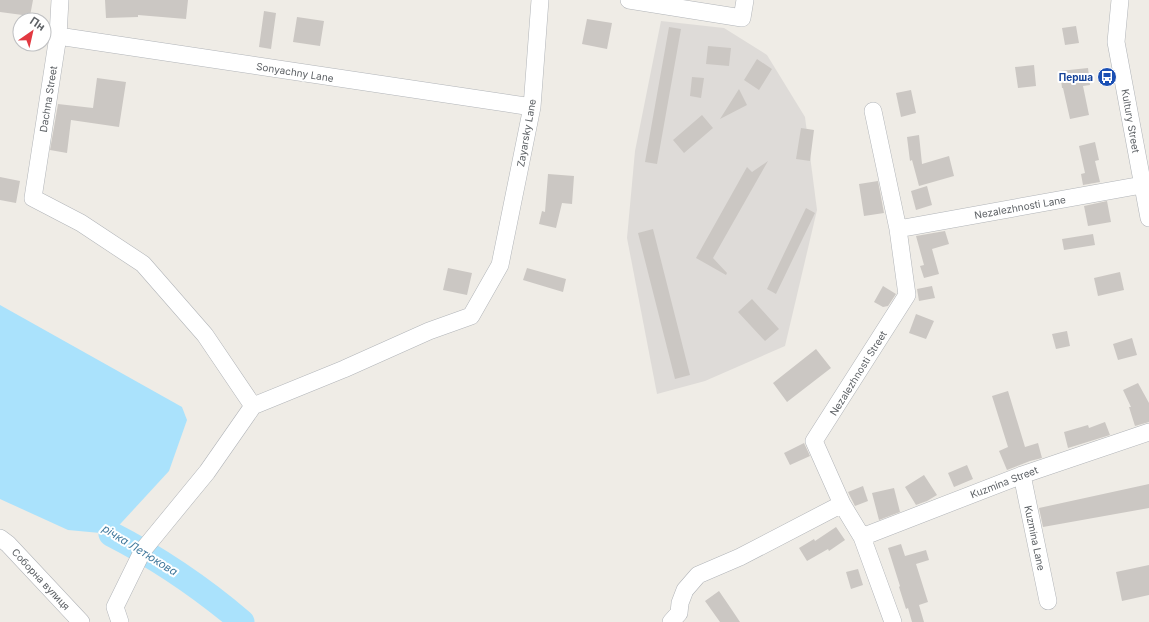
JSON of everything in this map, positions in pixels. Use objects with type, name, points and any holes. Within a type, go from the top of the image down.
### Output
[{"type":"street","name":"Dachna Street","points":[[60,0],[58,36],[33,198],[81,223],[142,264],[205,335],[253,406]]},
{"type":"street","name":"Zayarsky Lane","points":[[253,406],[344,369],[429,331],[471,316],[500,265],[532,107],[540,0]]},
{"type":"street","points":[[629,0],[742,18],[745,0]]},
{"type":"street","name":"Kultury Street","points":[[1120,0],[1116,42],[1149,218]]},
{"type":"street","name":"Sonyachny Lane","points":[[58,36],[532,107]]},
{"type":"street","name":"Nezalezhnosti Street","points":[[873,111],[898,229],[907,295],[814,441],[842,504],[862,537],[893,622]]},
{"type":"street","name":"Nezalezhnosti Lane","points":[[898,229],[1142,185]]},
{"type":"street","points":[[120,622],[115,607],[143,550],[207,472],[253,406]]},
{"type":"street","name":"Kuzmina Street","points":[[862,537],[1022,475],[1149,432]]},
{"type":"street","name":"Kuzmina Lane","points":[[1022,475],[1048,601]]},
{"type":"street","points":[[679,619],[680,603],[685,590],[698,575],[740,557],[842,504]]},
{"type":"street","name":"Соборна вулиця","points":[[0,538],[8,544],[81,622]]},
{"type":"shaded area","points":[[661,21],[724,28],[767,55],[805,117],[817,210],[785,346],[705,381],[657,394],[627,238],[635,151]]},
{"type":"water","points":[[0,305],[182,407],[187,420],[169,471],[111,534],[68,530],[0,499]]},
{"type":"building","points":[[0,0],[33,0],[31,12],[12,12],[12,14],[0,12]]},
{"type":"building","points":[[105,0],[188,0],[186,19],[138,15],[138,17],[106,18]]},
{"type":"building","points":[[264,11],[276,13],[271,49],[259,47]]},
{"type":"building","points":[[297,17],[324,21],[320,46],[293,42]]},
{"type":"building","points":[[587,19],[612,23],[607,49],[582,44]]},
{"type":"building","points":[[1076,26],[1079,43],[1065,45],[1062,28]]},
{"type":"building","points":[[669,27],[681,29],[657,164],[645,162]]},
{"type":"building","points":[[708,46],[731,48],[729,66],[706,64]]},
{"type":"building","points":[[757,59],[772,69],[759,90],[744,80]]},
{"type":"building","points":[[1034,65],[1036,86],[1018,88],[1015,67]]},
{"type":"building","points":[[1088,68],[1090,85],[1083,86],[1089,115],[1070,119],[1062,88],[1060,71]]},
{"type":"building","points":[[692,77],[704,78],[701,98],[690,96]]},
{"type":"building","points":[[97,78],[126,82],[119,127],[71,120],[67,153],[50,150],[58,104],[93,108]]},
{"type":"building","points":[[739,89],[747,105],[720,119]]},
{"type":"building","points":[[911,90],[916,113],[901,117],[896,93]]},
{"type":"building","points":[[702,115],[713,128],[684,153],[673,140]]},
{"type":"building","points":[[801,128],[814,130],[810,161],[796,159]]},
{"type":"building","points":[[919,135],[922,164],[949,156],[954,176],[919,186],[912,160],[910,161],[907,137]]},
{"type":"building","points":[[1095,142],[1099,160],[1095,161],[1100,182],[1083,185],[1081,174],[1085,173],[1079,146]]},
{"type":"building","points":[[768,161],[713,258],[727,273],[726,275],[696,258],[747,167],[752,172]]},
{"type":"building","points":[[548,174],[574,176],[572,204],[562,203],[556,228],[539,224],[542,211],[545,212]]},
{"type":"building","points":[[0,177],[20,181],[16,203],[0,200]]},
{"type":"building","points":[[878,181],[884,213],[864,216],[859,184]]},
{"type":"building","points":[[927,186],[932,205],[916,210],[911,191]]},
{"type":"building","points":[[1107,201],[1111,222],[1088,226],[1084,206]]},
{"type":"building","points":[[806,208],[815,213],[776,294],[767,289]]},
{"type":"building","points":[[653,229],[690,375],[675,379],[638,233]]},
{"type":"building","points":[[945,231],[949,244],[932,249],[939,274],[924,278],[920,266],[924,265],[916,236]]},
{"type":"building","points":[[1093,234],[1095,245],[1064,250],[1062,239]]},
{"type":"building","points":[[448,268],[472,273],[467,295],[443,290]]},
{"type":"building","points":[[527,268],[566,279],[563,292],[523,280]]},
{"type":"building","points":[[1120,272],[1124,290],[1098,296],[1094,278]]},
{"type":"building","points":[[883,286],[896,294],[888,306],[883,307],[874,302]]},
{"type":"building","points":[[932,286],[935,298],[919,301],[917,289]]},
{"type":"building","points":[[752,299],[779,329],[765,341],[738,312]]},
{"type":"building","points":[[916,314],[934,321],[926,339],[909,333]]},
{"type":"building","points":[[1067,331],[1070,346],[1056,349],[1052,334]]},
{"type":"building","points":[[1132,338],[1137,355],[1118,360],[1113,344]]},
{"type":"building","points":[[816,349],[831,368],[787,402],[773,383]]},
{"type":"building","points":[[1138,383],[1149,403],[1149,422],[1135,426],[1129,407],[1131,407],[1123,390]]},
{"type":"building","points":[[1008,391],[1025,447],[1038,443],[1042,458],[1007,470],[999,451],[1008,447],[992,396]]},
{"type":"building","points":[[1105,422],[1110,435],[1068,448],[1064,432],[1088,425],[1089,428]]},
{"type":"building","points":[[804,443],[810,456],[790,465],[784,453]]},
{"type":"building","points":[[967,465],[973,479],[954,487],[948,473]]},
{"type":"building","points":[[924,475],[937,495],[916,505],[905,487]]},
{"type":"building","points":[[1149,484],[1149,508],[1043,527],[1039,508]]},
{"type":"building","points":[[863,486],[868,501],[855,506],[848,492]]},
{"type":"building","points":[[894,488],[900,512],[879,520],[872,493]]},
{"type":"building","points":[[836,527],[845,540],[829,551],[828,549],[807,561],[799,548],[814,539],[815,541]]},
{"type":"building","points":[[901,544],[905,556],[926,550],[929,560],[916,564],[928,602],[919,605],[924,622],[912,622],[899,587],[900,586],[888,548]]},
{"type":"building","points":[[1149,565],[1149,595],[1122,601],[1116,572]]},
{"type":"building","points":[[858,569],[863,585],[851,589],[846,572]]},
{"type":"building","points":[[719,591],[740,622],[720,622],[705,601]]},
{"type":"waterway","name":"річка Летюкова","points":[[111,534],[146,553],[179,574],[242,622]]},
{"type":"place","name":"Перша","points":[[1107,77]]}]
